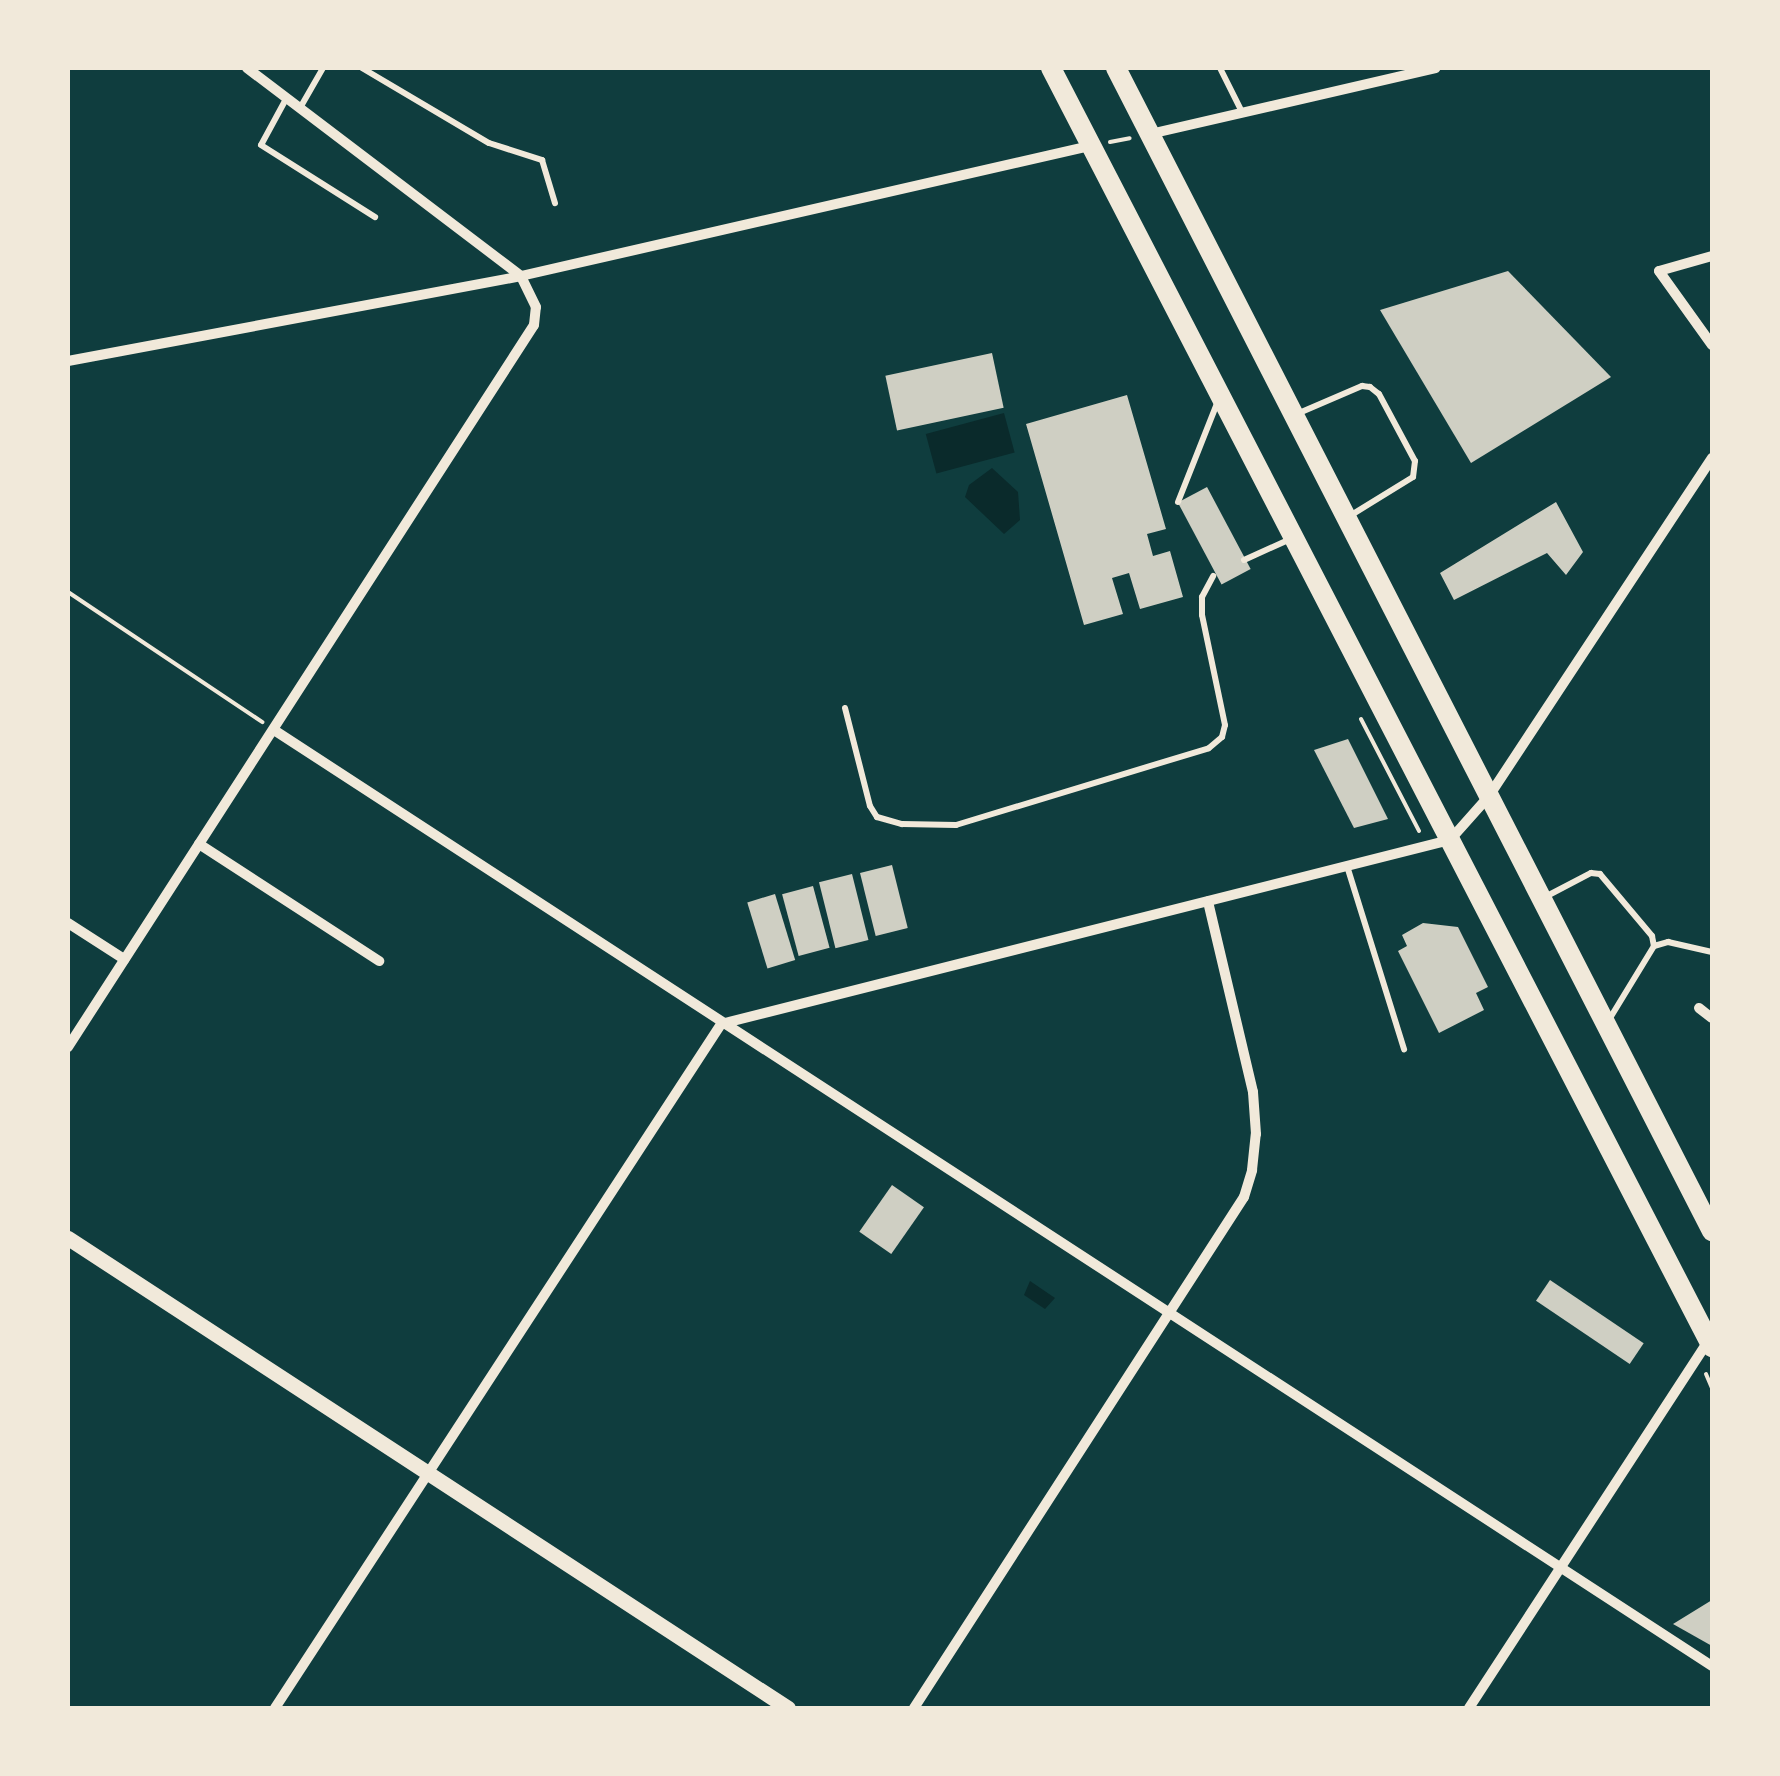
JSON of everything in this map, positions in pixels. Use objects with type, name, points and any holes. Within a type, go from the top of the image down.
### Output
[{"type":"highway","points":[[1051,68],[1710,1344]]},
{"type":"highway","points":[[1116,68],[1712,1231]]},
{"type":"street","points":[[68,1046],[528,340],[536,307],[521,276],[247,68]]},
{"type":"street","points":[[1150,134],[1435,68]]},
{"type":"street","points":[[68,361],[521,276],[1091,145]]},
{"type":"street","points":[[1712,256],[1659,272],[1712,345]]},
{"type":"street","points":[[275,1708],[721,1024],[1450,840],[1490,796],[1712,458]]},
{"type":"street","points":[[274,730],[1712,1666]]},
{"type":"street","points":[[199,844],[379,961]]},
{"type":"street","points":[[914,1708],[1229,1225],[1252,1170],[1253,1092],[1208,901]]},
{"type":"street","points":[[68,923],[124,959]]},
{"type":"street","points":[[1698,1008],[1712,1018]]},
{"type":"street","points":[[68,1238],[788,1708]]},
{"type":"street","points":[[1469,1708],[1710,1344]]},
{"type":"lane","points":[[299,109],[323,68]]},
{"type":"lane","points":[[362,68],[489,142],[542,160],[555,203]]},
{"type":"lane","points":[[1220,68],[1242,113]]},
{"type":"lane","points":[[286,99],[262,144],[376,217]]},
{"type":"lane","points":[[1294,415],[1362,386],[1370,388],[1378,394],[1415,461],[1413,477],[1347,518]]},
{"type":"lane","points":[[1178,502],[1199,440],[1221,396]]},
{"type":"lane","points":[[1244,560],[1294,538]]},
{"type":"lane","points":[[845,708],[870,806],[878,817],[902,824],[956,825],[1209,748],[1222,737],[1225,726],[1202,615],[1202,597],[1213,576]]},
{"type":"lane","points":[[1348,866],[1404,1050]]},
{"type":"lane","points":[[1542,898],[1591,873],[1600,874],[1652,936],[1654,946]]},
{"type":"lane","points":[[1606,1024],[1654,946],[1668,942],[1712,952]]},
{"type":"path","points":[[1091,145],[1150,134]]},
{"type":"path","points":[[68,592],[274,730]]},
{"type":"water","points":[[1004,413],[1015,453],[936,474],[926,434]]},
{"type":"water","points":[[992,468],[1018,492],[1020,520],[1004,534],[965,497],[969,485]]},
{"type":"water","points":[[1030,1281],[1055,1298],[1045,1309],[1024,1295]]},
{"type":"building","points":[[1508,271],[1611,377],[1471,463],[1380,310]]},
{"type":"building","points":[[992,353],[1004,408],[897,430],[885,376]]},
{"type":"building","points":[[1127,395],[1166,529],[1147,534],[1153,556],[1170,551],[1183,597],[1140,609],[1129,573],[1112,578],[1123,614],[1084,625],[1026,424]]},
{"type":"building","points":[[1207,487],[1251,569],[1222,585],[1178,502]]},
{"type":"building","points":[[1556,502],[1583,552],[1566,575],[1547,553],[1454,600],[1440,573]]},
{"type":"building","points":[[1348,739],[1388,819],[1354,828],[1314,750]]},
{"type":"building","points":[[892,865],[908,928],[876,936],[860,873]]},
{"type":"building","points":[[852,874],[868,940],[835,948],[819,882]]},
{"type":"building","points":[[813,886],[830,948],[799,956],[782,894]]},
{"type":"building","points":[[775,894],[795,960],[767,968],[747,902]]},
{"type":"building","points":[[1423,923],[1458,927],[1488,987],[1476,993],[1484,1010],[1439,1033],[1398,951],[1407,946],[1402,935]]},
{"type":"building","points":[[892,1185],[924,1207],[891,1254],[859,1232]]},
{"type":"building","points":[[1550,1280],[1644,1343],[1630,1364],[1536,1301]]},
{"type":"building","points":[[1712,1600],[1712,1646],[1673,1624]]}]
